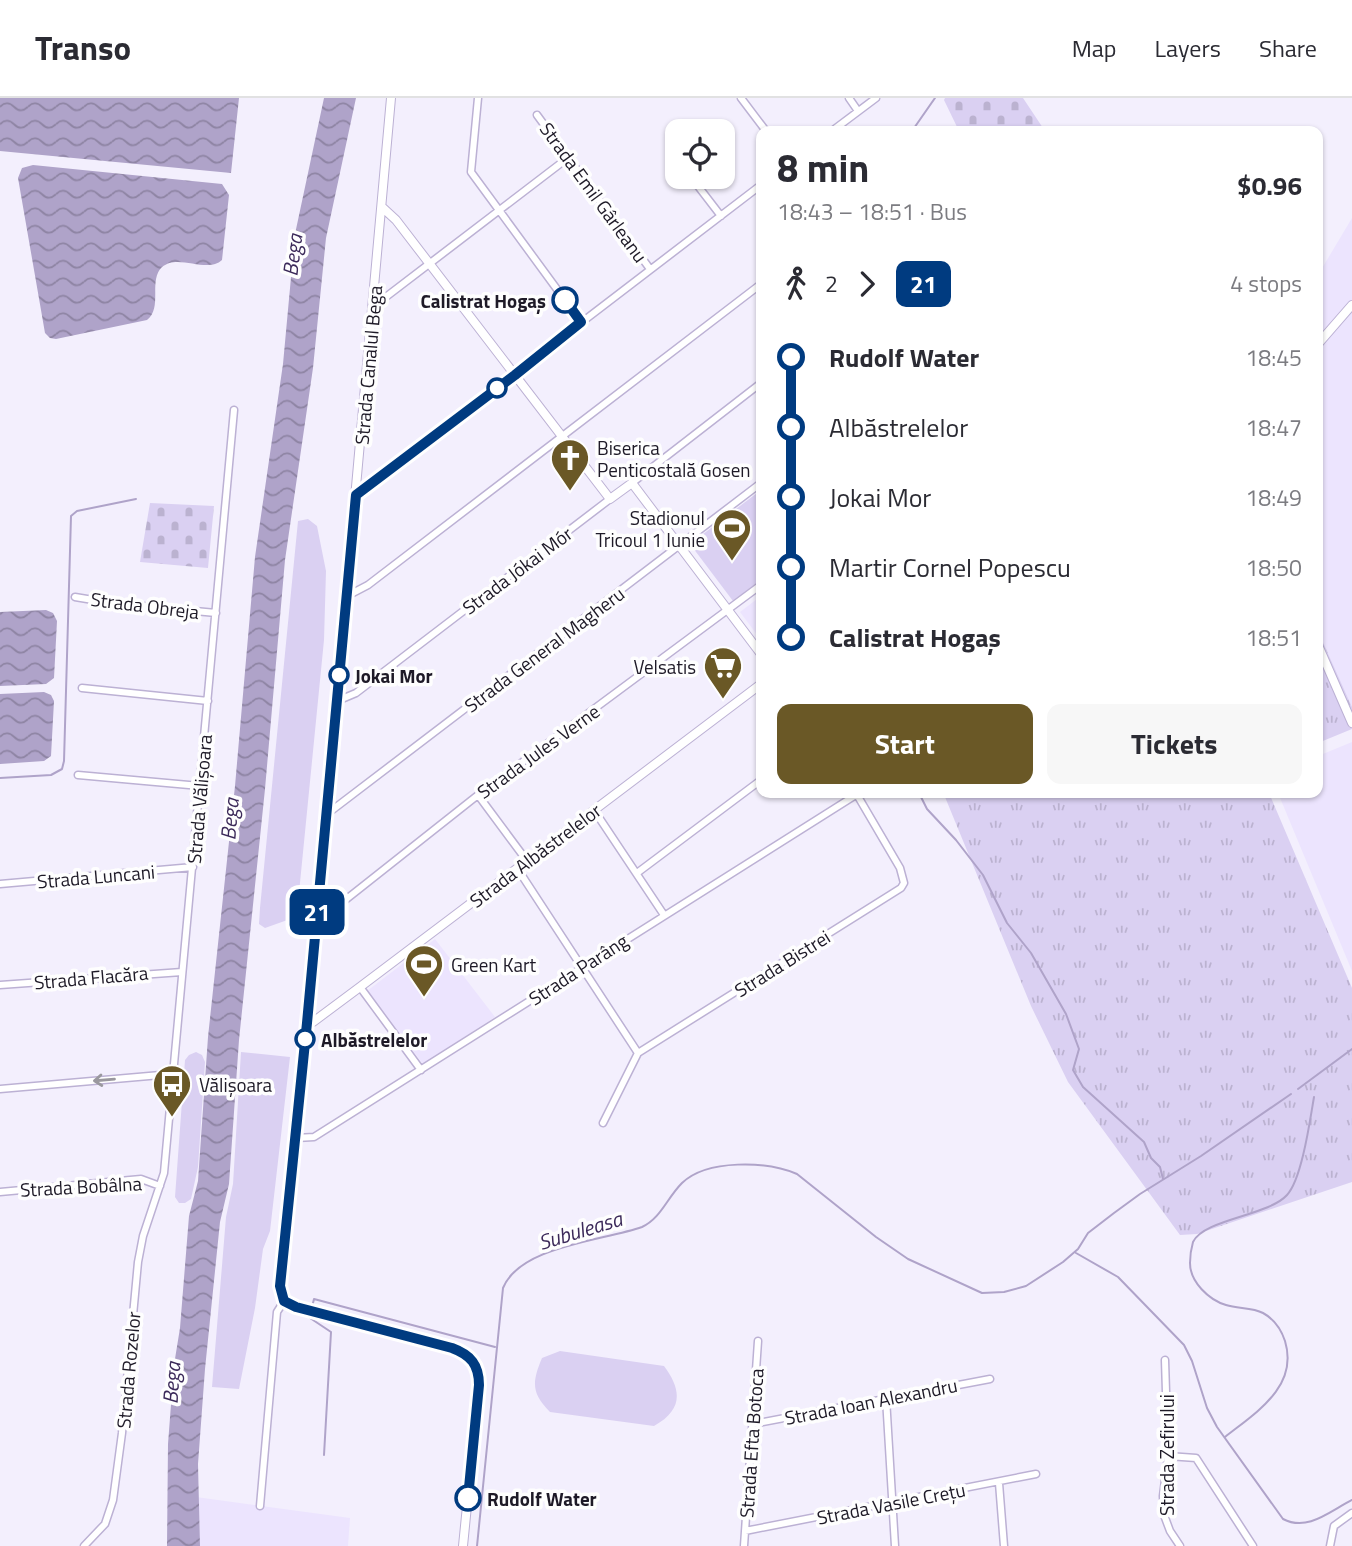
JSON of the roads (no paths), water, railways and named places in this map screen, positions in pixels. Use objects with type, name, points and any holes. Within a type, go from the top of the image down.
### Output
[{"type":"street","name":"Strada Canalul Bega","points":[[284,1301],[280,1286],[327,814],[391,98]]},
{"type":"street","points":[[478,98],[470,165],[474,179],[581,322]]},
{"type":"street","points":[[741,98],[762,126]]},
{"type":"street","points":[[849,98],[858,111]]},
{"type":"street","points":[[838,126],[876,98]]},
{"type":"street","name":"Strada Emil Gârleanu","points":[[537,115],[650,269]]},
{"type":"street","points":[[374,306],[569,157]]},
{"type":"street","points":[[700,189],[721,216]]},
{"type":"street","points":[[356,495],[756,189]]},
{"type":"street","points":[[383,208],[396,220],[610,499]]},
{"type":"street","points":[[347,596],[368,585],[756,288]]},
{"type":"street","points":[[1323,338],[1352,305]]},
{"type":"street","name":"Strada Jókai Mór","points":[[337,701],[356,693],[756,387]]},
{"type":"street","name":"Strada Vălișoara","points":[[160,1186],[193,867],[234,410]]},
{"type":"street","points":[[632,483],[756,647]]},
{"type":"street","name":"Strada General Magheru","points":[[327,814],[756,487]]},
{"type":"street","name":"Strada Jules Verne","points":[[317,920],[478,795],[756,589]]},
{"type":"street","name":"Strada Obreja","points":[[75,597],[216,613]]},
{"type":"street","points":[[1323,656],[1352,723]]},
{"type":"street","points":[[82,688],[208,701]]},
{"type":"street","name":"Strada Albăstrelelor","points":[[307,1023],[313,1023],[756,688]]},
{"type":"street","points":[[79,775],[200,786]]},
{"type":"street","points":[[637,873],[756,784]]},
{"type":"street","points":[[478,795],[527,861]]},
{"type":"street","name":"Strada Parâng","points":[[296,1138],[313,1137],[849,798]]},
{"type":"street","name":"Strada Bistrei","points":[[638,1052],[901,888],[904,883],[900,868],[860,798]]},
{"type":"street","points":[[594,810],[664,915]]},
{"type":"street","name":"Strada Luncani","points":[[0,884],[193,867]]},
{"type":"street","points":[[517,868],[638,1052],[603,1124]]},
{"type":"street","name":"Strada Flacăra","points":[[0,985],[182,972]]},
{"type":"street","points":[[360,987],[421,1070]]},
{"type":"street","points":[[0,1089],[172,1074]]},
{"type":"street","name":"Strada Bobâlna","points":[[0,1192],[141,1180],[160,1186]]},
{"type":"street","name":"Strada Rozelor","points":[[84,1546],[104,1524],[113,1500],[138,1262],[143,1236],[160,1186]]},
{"type":"street","points":[[260,1506],[277,1312],[284,1301],[296,1307],[452,1348],[469,1356],[473,1361],[479,1376],[479,1385],[463,1546]]},
{"type":"street","name":"Strada Efta Botoca","points":[[744,1546],[758,1341]]},
{"type":"street","name":"Strada Zefirului","points":[[1165,1360],[1168,1456],[1163,1496],[1164,1515],[1180,1546]]},
{"type":"street","name":"Strada Ioan Alexandru","points":[[753,1424],[990,1379]]},
{"type":"street","points":[[886,1398],[895,1546]]},
{"type":"street","points":[[1168,1456],[1196,1458],[1253,1546]]},
{"type":"street","name":"Strada Vasile Crețu","points":[[745,1531],[1036,1474]]},
{"type":"street","points":[[999,1483],[1004,1546]]},
{"type":"street","points":[[1330,1546],[1337,1522],[1352,1513]]},
{"type":"water","points":[[0,98],[239,98],[231,173],[0,151]]},
{"type":"water","points":[[324,98],[356,98],[326,238],[313,368],[285,560],[239,1040],[229,1184],[220,1222],[205,1369],[198,1464],[200,1546],[167,1546],[168,1444],[174,1365],[180,1328],[189,1216],[198,1181],[208,1037],[235,786],[255,557],[283,364],[295,234]]},
{"type":"water","points":[[33,165],[222,184],[229,195],[222,260],[209,265],[176,262],[162,267],[156,279],[154,308],[147,320],[50,338],[45,333],[18,178],[22,168]]},
{"type":"water","points":[[46,610],[53,613],[57,621],[54,678],[46,684],[0,686],[0,612]]},
{"type":"water","points":[[44,692],[51,695],[54,701],[51,756],[44,761],[0,764],[0,694]]},
{"type":"waterway","points":[[915,126],[935,98]]},
{"type":"waterway","points":[[0,778],[51,775],[62,769],[71,516],[77,511],[136,499]]},
{"type":"waterway","points":[[922,798],[927,809],[983,875],[1007,923],[1031,953],[1066,1014],[1079,1049],[1073,1070],[1083,1087],[1144,1142],[1151,1158],[1160,1167],[1163,1179]]},
{"type":"waterway","points":[[1298,1089],[1352,1049]]},
{"type":"waterway","name":"Subuleasa","points":[[477,1546],[503,1288],[512,1274],[526,1263],[564,1247],[642,1227],[654,1218],[682,1183],[693,1175],[721,1166],[754,1165],[797,1174],[908,1259],[982,1293],[1004,1292],[1026,1286],[1063,1262],[1078,1249],[1088,1233],[1114,1213],[1291,1094]]},
{"type":"waterway","points":[[1225,1437],[1272,1397],[1286,1372],[1288,1357],[1281,1332],[1267,1315],[1220,1303],[1207,1295],[1193,1277],[1190,1258],[1192,1245],[1199,1234],[1210,1228],[1266,1208],[1287,1195],[1301,1163],[1314,1097]]},
{"type":"waterway","points":[[1076,1253],[1118,1277],[1184,1345],[1207,1408],[1217,1427],[1283,1519],[1310,1522],[1352,1500]]},
{"type":"waterway","points":[[313,1303],[314,1299],[495,1347]]},
{"type":"waterway","points":[[310,1318],[331,1332],[324,1455]]},
{"type":"place","name":"Calistrat Hogaș","points":[[565,300]]},
{"type":"place","name":"Biserica Penticostală Gosen","points":[[570,492]]},
{"type":"place","name":"Stadionul Tricoul 1 Iunie","points":[[732,562]]},
{"type":"place","name":"Jokai Mor","points":[[339,675]]},
{"type":"place","name":"Velsatis","points":[[723,700]]},
{"type":"place","name":"Green Kart","points":[[424,998]]},
{"type":"place","name":"Albăstrelelor","points":[[305,1039]]},
{"type":"place","name":"Vălișoara","points":[[172,1118]]},
{"type":"place","name":"Rudolf Water","points":[[468,1498]]},
{"type":"water label","name":"Bega","points":[[292,255]]},
{"type":"water label","name":"Bega","points":[[229,819]]},
{"type":"water label","name":"Bega","points":[[171,1383]]}]
